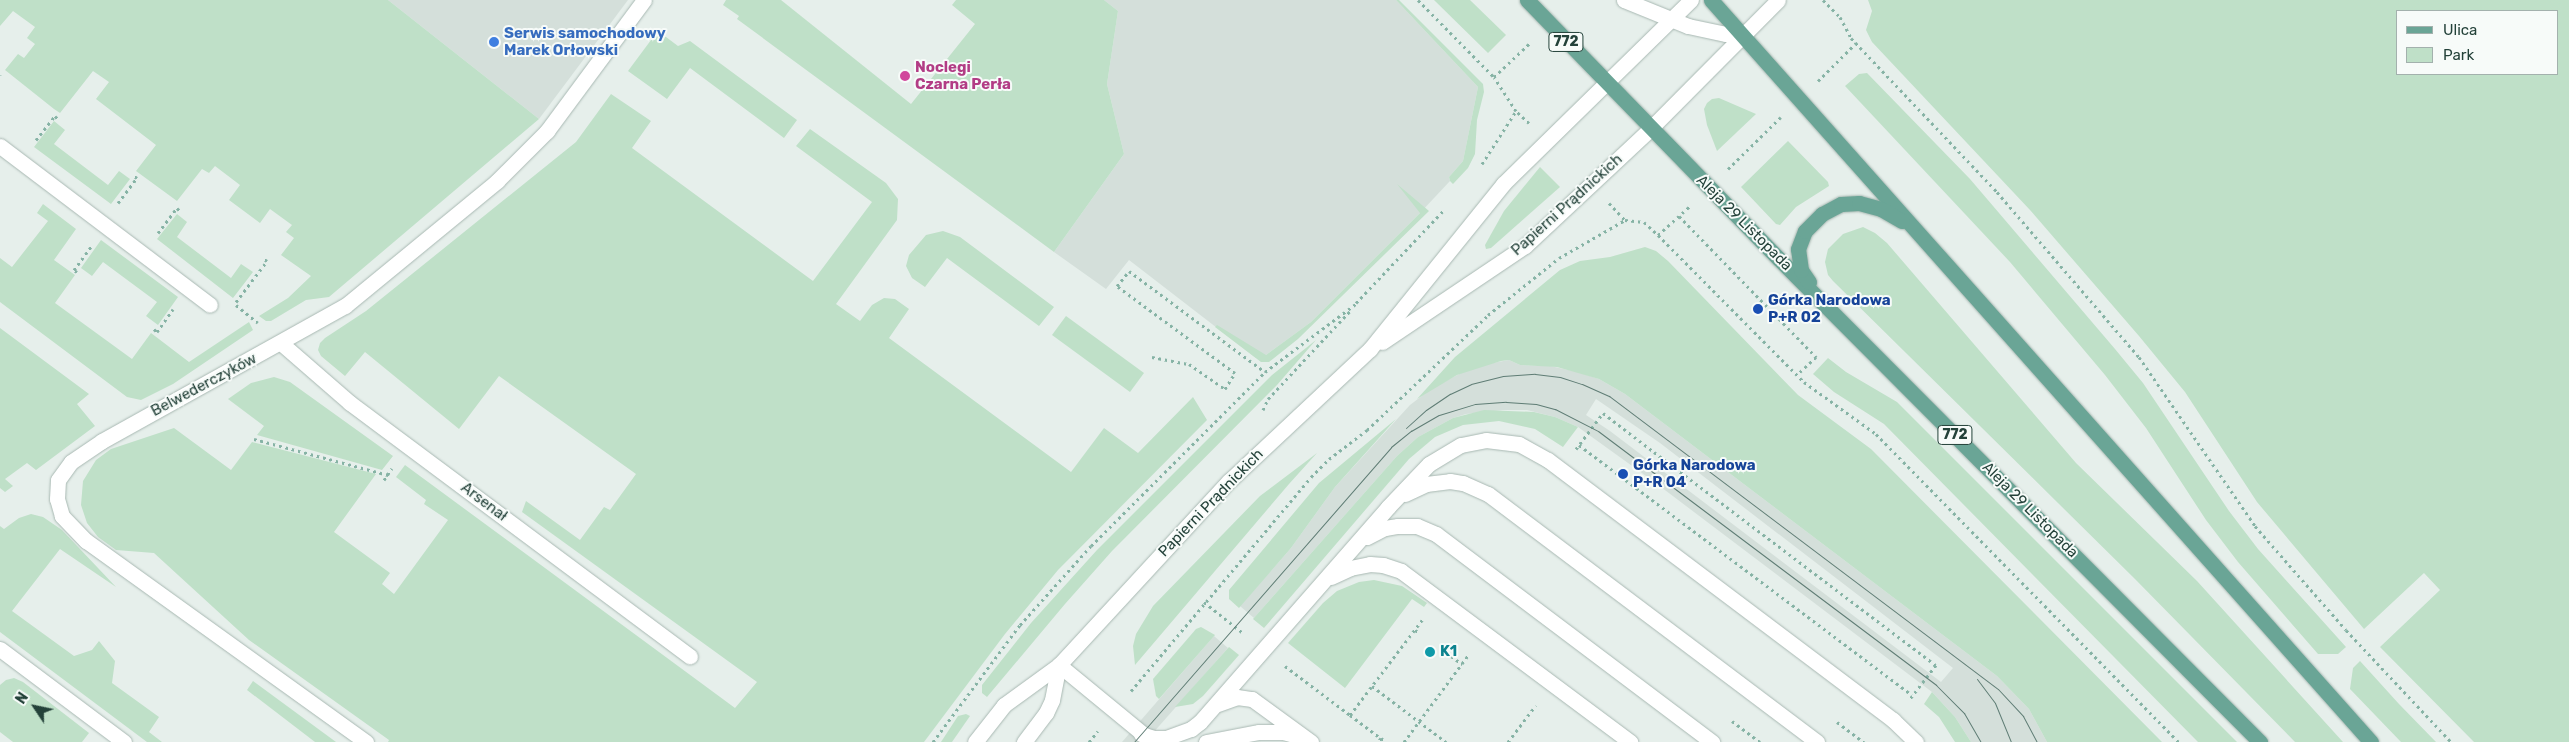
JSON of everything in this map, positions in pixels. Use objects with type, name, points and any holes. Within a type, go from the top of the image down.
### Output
[{"type":"main road","name":"Aleja 29 Listopada","points":[[1527,0],[1820,300],[2260,742]]},
{"type":"main road","points":[[1711,0],[2371,742]]},
{"type":"main road","points":[[1820,300],[1801,270],[1798,258],[1800,241],[1805,231],[1822,214],[1841,204],[1867,204],[1894,215],[1920,234]]},
{"type":"street","name":"Belwederczyków","points":[[366,742],[97,550],[69,525],[59,508],[56,490],[58,480],[64,470],[80,455],[137,421],[182,399],[344,306],[498,181],[547,131],[644,0]]},
{"type":"street","points":[[1624,0],[1670,20],[1708,31],[1744,35]]},
{"type":"street","name":"Papierni Prądnickich","points":[[975,742],[1004,705],[1060,665],[1230,480],[1370,350],[1503,184],[1691,0]]},
{"type":"street","name":"Papierni Prądnickich","points":[[1370,350],[1525,246],[1651,128],[1778,0]]},
{"type":"street","points":[[0,146],[210,305]]},
{"type":"street","name":"Arsenał","points":[[281,343],[350,404],[690,656]]},
{"type":"street","points":[[1060,665],[1150,739],[1176,735],[1195,726],[1216,706],[1388,508],[1429,464],[1453,448],[1469,442],[1486,440],[1504,441],[1527,447],[1604,501],[1893,720],[1916,742]]},
{"type":"street","points":[[1388,508],[1410,491],[1434,482],[1464,483],[1482,491],[1817,742]]},
{"type":"street","points":[[1346,556],[1365,539],[1385,528],[1410,526],[1430,531],[1712,742]]},
{"type":"street","points":[[1317,589],[1336,574],[1363,565],[1384,564],[1401,571],[1630,742]]},
{"type":"street","points":[[0,649],[124,742]]},
{"type":"street","name":"Papierni Prądnickich","points":[[1024,742],[1049,706],[1060,665]]},
{"type":"street","points":[[1216,706],[1231,698],[1252,699],[1311,742]]},
{"type":"street","points":[[1206,742],[1259,732],[1275,731],[1289,733],[1311,742]]},
{"type":"path","points":[[1418,0],[1494,77],[1516,111],[1534,129]]},
{"type":"path","points":[[1823,0],[1840,18],[1856,43],[1997,192],[2133,350],[2255,526],[2346,630],[2451,742]]},
{"type":"path","points":[[1828,71],[1856,43]]},
{"type":"path","points":[[1494,77],[1522,50]]},
{"type":"path","points":[[1480,168],[1516,111]]},
{"type":"path","points":[[34,142],[55,116],[57,118]]},
{"type":"path","points":[[1727,170],[1772,126]]},
{"type":"path","points":[[116,204],[137,178],[133,175]]},
{"type":"path","points":[[1606,200],[1625,220]]},
{"type":"path","points":[[933,742],[1020,625],[1055,584],[1265,372],[1357,303],[1448,206]]},
{"type":"path","points":[[156,235],[176,208],[179,210]]},
{"type":"path","points":[[1658,235],[1684,212]]},
{"type":"path","points":[[1679,216],[1816,357],[1797,375]]},
{"type":"path","points":[[1137,683],[1311,477],[1367,430],[1449,349],[1559,258],[1625,220],[1644,222],[1797,375],[1820,396],[1876,434],[2180,742]]},
{"type":"path","points":[[234,304],[267,261],[263,258]]},
{"type":"path","points":[[1152,357],[1189,364],[1225,389],[1235,373],[1117,286],[1129,270],[1265,372]]},
{"type":"path","points":[[254,439],[388,475]]},
{"type":"path","points":[[1579,445],[1912,695]]},
{"type":"path","points":[[1204,602],[1386,742]]},
{"type":"path","points":[[1350,715],[1424,618]]},
{"type":"path","points":[[1415,630],[1420,633]]},
{"type":"path","points":[[1404,742],[1470,652]]},
{"type":"path","points":[[1451,656],[1462,664]]},
{"type":"path","points":[[1372,686],[1446,742]]},
{"type":"path","points":[[1508,742],[1538,702]]},
{"type":"path","points":[[1089,742],[1092,738]]},
{"type":"path","points":[[1378,742],[1381,738]]},
{"type":"shaded area","points":[[388,0],[628,0],[539,119]]},
{"type":"shaded area","points":[[1104,0],[1396,0],[1478,87],[1463,161],[1449,177],[1450,181],[1420,213],[1311,322],[1266,355],[1256,358],[1129,260],[1106,289],[1054,252],[1124,154],[1107,84],[1118,11]]},
{"type":"shaded area","points":[[1509,360],[1520,365],[1550,366],[1599,379],[1625,394],[1997,676],[2029,709],[2047,742],[1971,742],[1955,717],[1932,692],[1653,481],[1578,427],[1555,417],[1527,410],[1503,410],[1466,414],[1453,418],[1418,437],[1397,456],[1254,618],[1240,606],[1291,548],[1335,487],[1410,405],[1431,389],[1481,365]],"holes":[[[1596,399],[1660,443],[1953,668],[1941,682],[1610,431],[1586,415]]]},
{"type":"shaded area","points":[[1214,636],[1228,648],[1145,742],[1122,742]]},
{"type":"green space","points":[[0,0],[388,0],[539,119],[329,297],[306,300],[271,321],[266,321],[259,316],[288,298],[311,276],[281,255],[294,238],[286,232],[292,225],[270,209],[260,223],[229,200],[240,185],[215,166],[209,173],[202,169],[177,201],[136,171],[156,145],[96,99],[109,82],[93,71],[60,113],[54,109],[5,70],[18,54],[24,58],[35,44],[27,38],[35,27],[13,11],[0,26]]},
{"type":"green space","points":[[726,0],[781,0],[911,104],[975,24],[952,5],[956,0],[1104,0],[1118,11],[1107,84],[1124,154],[1054,252],[737,19],[739,16],[723,5]]},
{"type":"green space","points":[[1396,0],[1399,0],[1483,84],[1484,92],[1477,120],[1475,154],[1468,168],[1453,184],[1449,177],[1463,161],[1478,87]]},
{"type":"green space","points":[[1434,0],[1470,0],[1506,35],[1488,53]]},
{"type":"green space","points":[[1868,0],[2569,0],[2569,742],[2474,742],[2380,647],[2440,590],[2424,573],[2364,629],[2257,502],[2185,392],[2139,336],[2030,210],[1872,42],[1866,30],[1872,11]]},
{"type":"green space","points":[[654,36],[666,37],[678,46],[690,41],[797,120],[784,138],[690,68],[667,99],[628,71]]},
{"type":"green space","points":[[1867,73],[1970,179],[2143,383],[2229,511],[2258,549],[2346,647],[2338,654],[2318,654],[2238,562],[2206,520],[2146,428],[2105,375],[2010,262],[1845,86],[1859,74]]},
{"type":"green space","points":[[611,94],[651,121],[632,148],[813,281],[872,202],[796,146],[810,129],[886,183],[898,199],[897,220],[836,304],[860,321],[872,305],[884,298],[895,299],[909,309],[889,338],[1071,472],[1104,428],[1138,453],[1193,397],[1207,420],[1058,570],[1005,634],[924,742],[388,742],[389,740],[249,640],[154,553],[116,550],[98,537],[87,523],[81,505],[83,481],[96,460],[111,449],[174,428],[231,470],[252,442],[376,474],[334,532],[390,573],[382,584],[394,594],[448,520],[424,504],[426,500],[396,477],[405,465],[735,708],[757,682],[522,512],[526,501],[580,540],[604,507],[610,510],[636,474],[499,376],[459,429],[365,352],[345,376],[321,356],[318,350],[320,343],[325,338],[366,311],[576,142]]},
{"type":"green space","points":[[1719,98],[1756,114],[1717,151],[1707,125],[1704,109],[1712,99]]},
{"type":"green space","points":[[54,121],[65,130],[54,144],[108,185],[119,171],[130,179],[111,204],[34,147]]},
{"type":"green space","points":[[1788,141],[1828,182],[1829,186],[1796,207],[1780,225],[1776,224],[1741,187]]},
{"type":"green space","points":[[1540,167],[1560,187],[1491,248],[1486,249],[1485,245],[1504,211]]},
{"type":"green space","points":[[1397,184],[1429,211],[1298,339],[1269,362],[1261,362],[1215,327],[1217,325],[1266,355],[1311,322],[1420,213]]},
{"type":"green space","points":[[43,204],[76,229],[54,260],[75,275],[55,303],[132,359],[151,333],[189,362],[249,322],[253,330],[173,384],[141,400],[127,397],[0,302],[0,258],[12,267],[48,221],[37,213]]},
{"type":"green space","points":[[177,214],[187,222],[177,237],[231,278],[241,264],[253,272],[233,298],[157,239]]},
{"type":"green space","points":[[1863,227],[1875,233],[1887,243],[2076,463],[2197,581],[2343,742],[2295,742],[2135,579],[1833,281],[1828,275],[1825,262],[1828,249],[1843,234]]},
{"type":"green space","points":[[943,231],[960,237],[1054,307],[1039,326],[947,258],[925,287],[912,278],[906,266],[909,255],[926,235]]},
{"type":"green space","points":[[101,240],[178,297],[158,325],[146,316],[157,302],[103,262],[92,276],[81,268]]},
{"type":"green space","points":[[1645,247],[1656,251],[1668,261],[1798,395],[1871,449],[2162,742],[2047,742],[2029,709],[1997,676],[1625,394],[1599,379],[1557,367],[1520,365],[1509,360],[1457,375],[1417,399],[1455,357],[1560,270],[1580,261],[1610,257]]},
{"type":"green space","points":[[1066,316],[1144,373],[1130,392],[1052,335]]},
{"type":"green space","points":[[0,328],[89,394],[77,404],[95,426],[36,470],[27,463],[5,479],[13,486],[5,492],[0,488]]},
{"type":"green space","points":[[1316,340],[1277,385],[1112,551],[987,697],[982,693],[982,685],[1031,623],[1097,550],[1272,375]]},
{"type":"green space","points":[[1828,358],[1846,372],[1897,402],[2237,742],[2198,742],[1884,424],[1834,392],[1813,374]]},
{"type":"green space","points":[[274,377],[290,382],[393,456],[382,470],[257,435],[264,426],[228,399],[251,383]]},
{"type":"green space","points":[[1484,410],[1534,412],[1555,417],[1578,427],[1563,447],[1535,429],[1499,421],[1463,425],[1435,437],[1409,459],[1264,628],[1253,619],[1397,456],[1418,437],[1453,418]]},
{"type":"green space","points":[[1396,419],[1335,487],[1291,548],[1239,608],[1229,599],[1229,590],[1319,483]]},
{"type":"green space","points":[[1317,453],[1135,665],[1133,646],[1136,634],[1153,606],[1260,496]]},
{"type":"green space","points":[[31,514],[43,517],[62,530],[116,587],[60,549],[12,611],[74,656],[92,650],[99,641],[115,661],[112,683],[159,717],[149,732],[162,742],[147,742],[0,632],[0,526],[4,529],[19,518]]},
{"type":"green space","points":[[1374,580],[1402,586],[1427,603],[1424,607],[1412,599],[1345,688],[1288,643],[1323,603],[1337,591],[1359,582]]},
{"type":"green space","points":[[1201,627],[1215,635],[1159,699],[1156,696],[1153,679],[1196,629]]},
{"type":"green space","points":[[1229,647],[1239,655],[1203,696],[1193,704],[1175,707]]},
{"type":"green space","points":[[2360,661],[2436,742],[2401,742],[2350,689],[2353,668]]},
{"type":"green space","points":[[14,678],[23,682],[89,733],[82,742],[13,742],[0,732],[0,685],[6,680]]},
{"type":"green space","points":[[253,681],[336,742],[315,742],[247,690]]},
{"type":"green space","points":[[1932,692],[1955,717],[1971,742],[1955,742],[1939,717],[1924,704]]},
{"type":"green space","points":[[966,714],[970,716],[952,742],[941,742],[958,716]]},
{"type":"tram line","points":[[1406,428],[1426,410],[1450,394],[1471,384],[1503,376],[1535,374],[1560,377],[1609,396],[1998,689],[2023,716],[2037,742]]},
{"type":"tram line","points":[[1134,742],[1391,447],[1411,431],[1439,415],[1475,404],[1506,402],[1536,404],[1555,409],[1598,431],[1936,685],[1964,713],[1981,742]]},
{"type":"tram line","points":[[1977,679],[1995,703],[2011,742]]},
{"type":"place","name":"Serwis samochodowy Marek Orłowski","points":[[494,42]]},
{"type":"place","name":"Noclegi Czarna Perła","points":[[905,76]]},
{"type":"place","name":"Górka Narodowa P+R 02","points":[[1758,309]]},
{"type":"place","name":"Górka Narodowa P+R 04","points":[[1623,474]]},
{"type":"place","name":"K1","points":[[1430,652]]}]
